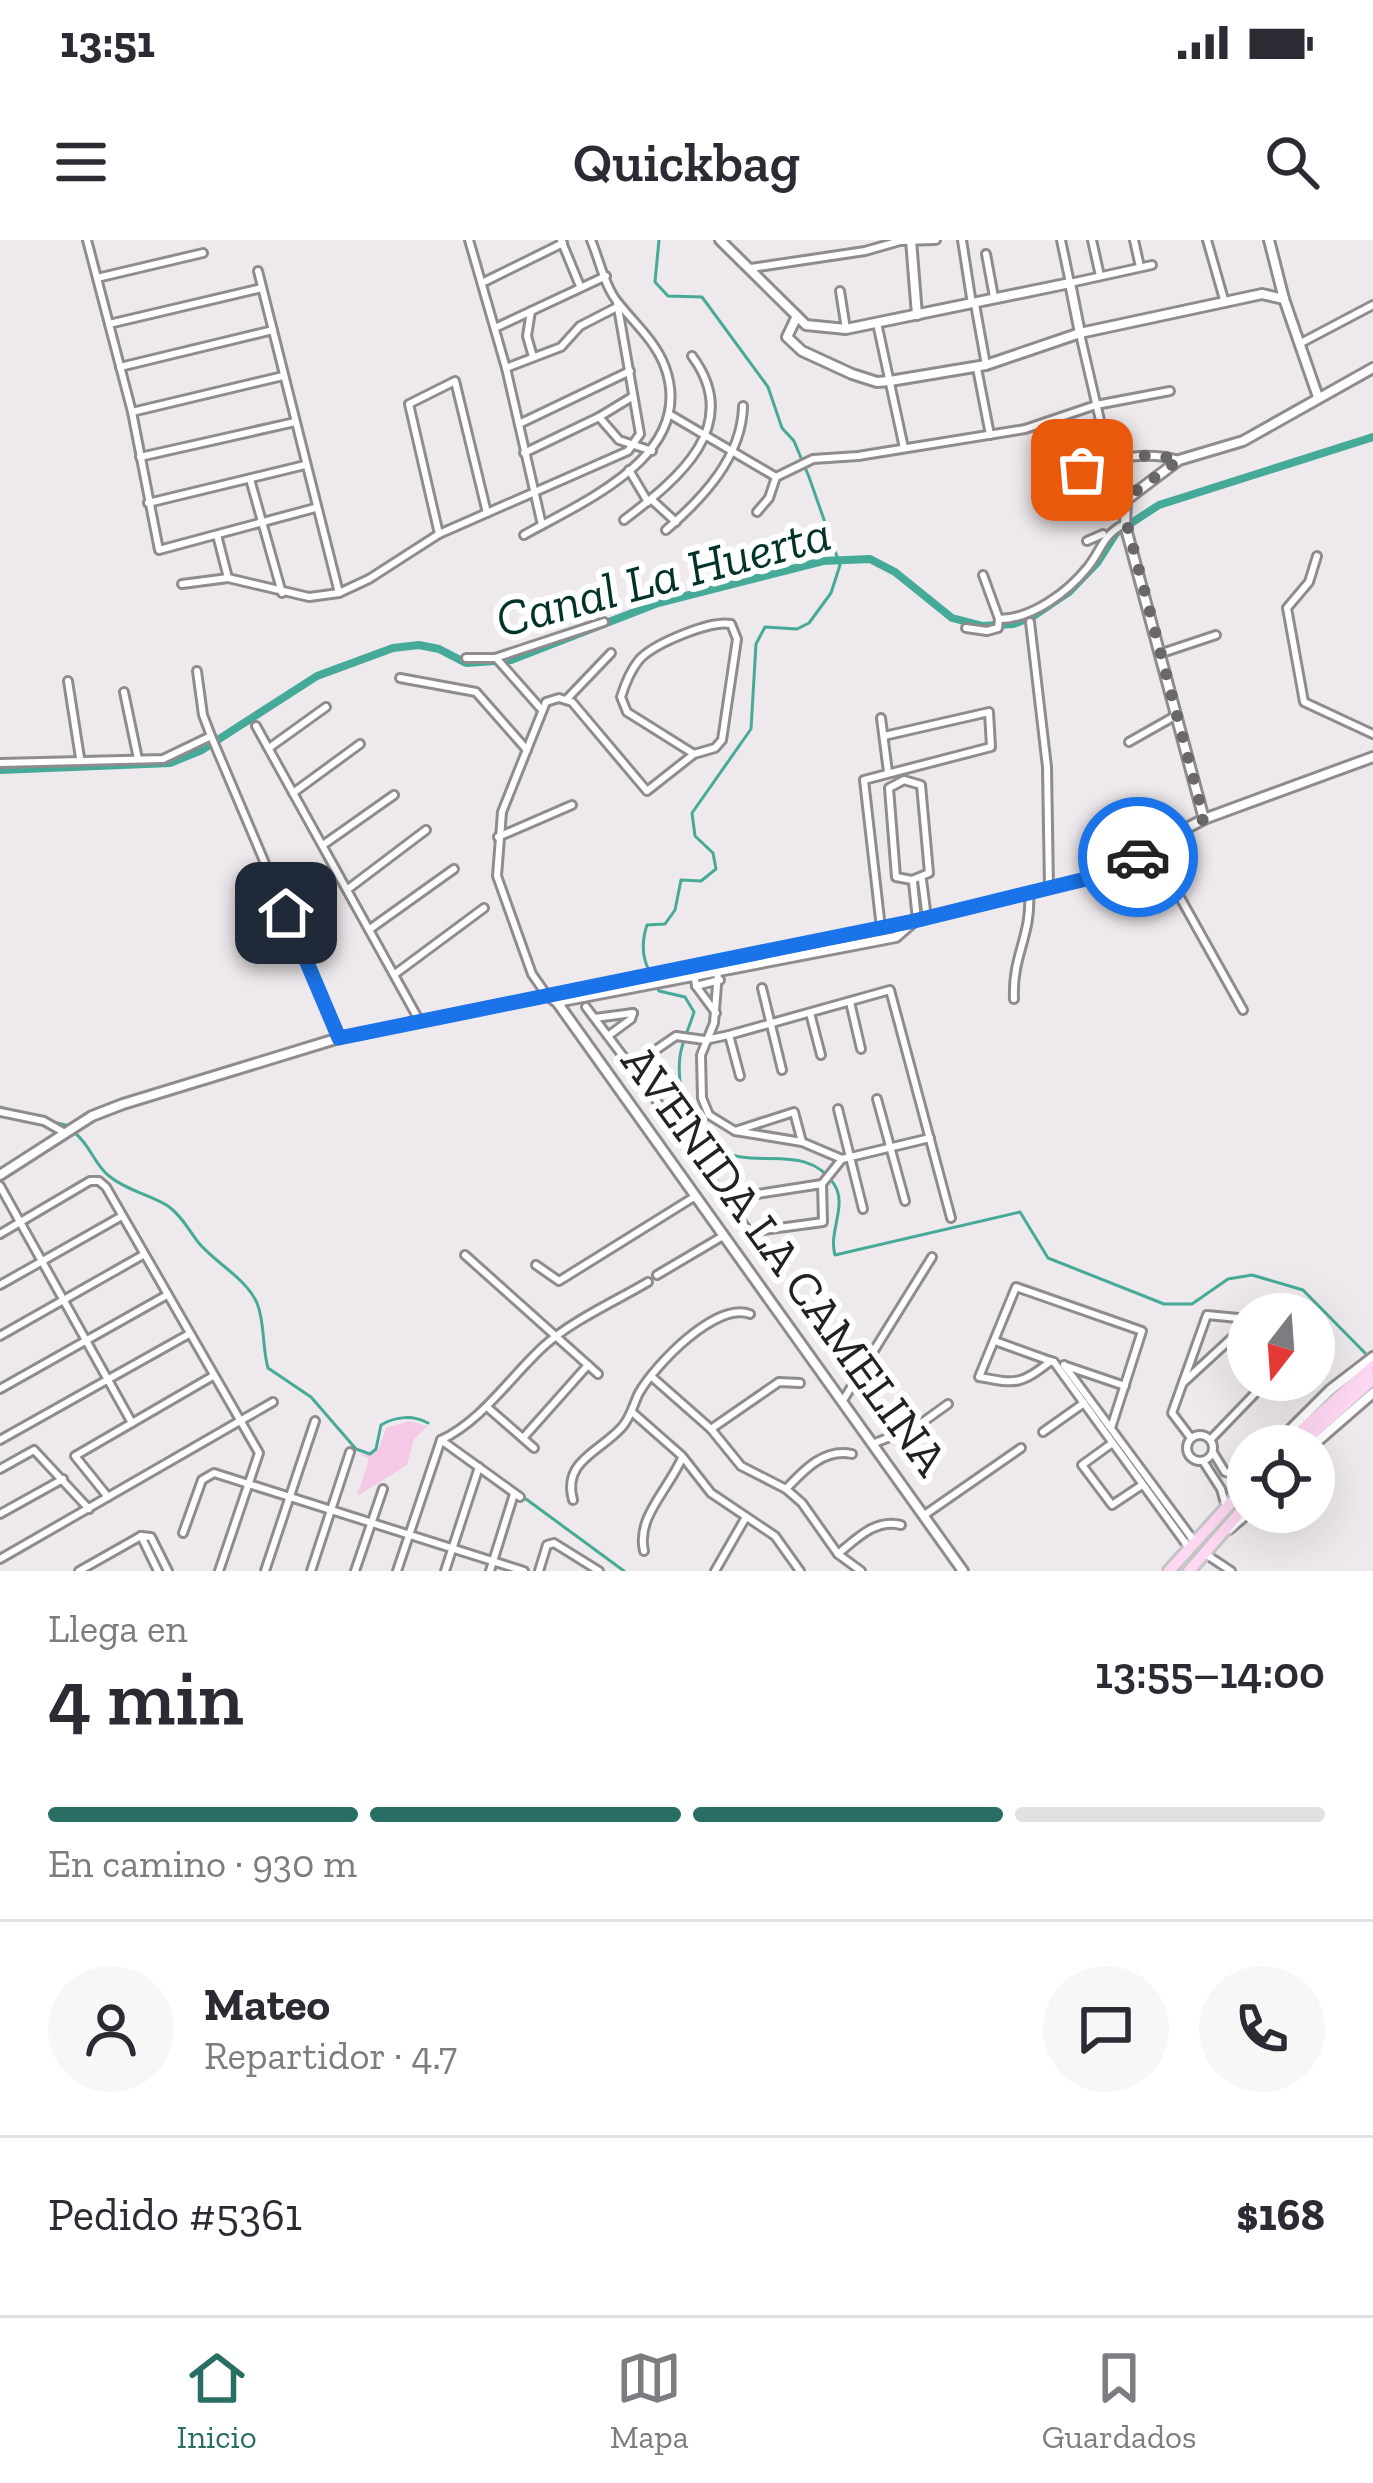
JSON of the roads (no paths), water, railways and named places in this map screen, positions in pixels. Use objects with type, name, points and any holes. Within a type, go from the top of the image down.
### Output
[{"type":"main road","points":[[1312,1425],[1371,1381]]},
{"type":"main road","points":[[1322,1425],[1371,1381]]},
{"type":"main road","points":[[1169,1571],[1227,1505]]},
{"type":"main road","points":[[1189,1571],[1227,1527]]},
{"type":"street","points":[[87,240],[132,412],[159,550],[315,508]]},
{"type":"street","points":[[469,240],[506,368],[542,525]]},
{"type":"street","points":[[182,584],[228,578],[309,597],[338,593],[439,534],[532,496],[636,444],[640,434],[617,304],[591,240]]},
{"type":"street","points":[[720,240],[815,328],[877,323],[1152,265]]},
{"type":"street","points":[[748,269],[936,240]]},
{"type":"street","points":[[962,240],[990,435]]},
{"type":"street","points":[[1061,240],[1109,459]]},
{"type":"street","points":[[1093,240],[1100,276]]},
{"type":"street","points":[[1134,240],[1140,267]]},
{"type":"street","points":[[1207,240],[1225,303]]},
{"type":"street","points":[[1269,240],[1318,397]]},
{"type":"street","points":[[910,241],[917,315]]},
{"type":"street","points":[[482,284],[562,242],[580,286]]},
{"type":"street","points":[[97,278],[203,254]]},
{"type":"street","points":[[986,254],[994,300]]},
{"type":"street","points":[[258,271],[338,593]]},
{"type":"street","points":[[494,328],[606,276]]},
{"type":"street","points":[[109,325],[262,288]]},
{"type":"street","points":[[840,291],[846,328]]},
{"type":"street","points":[[797,316],[787,337],[802,351],[877,382],[981,366],[1080,333],[1262,294],[1284,299]]},
{"type":"street","points":[[506,368],[561,346],[580,326],[617,304]]},
{"type":"street","points":[[524,535],[652,451],[669,414],[666,369],[629,311],[617,304]]},
{"type":"street","points":[[1299,344],[1373,304]]},
{"type":"street","points":[[531,310],[527,336],[533,357]]},
{"type":"street","points":[[877,323],[904,449]]},
{"type":"street","points":[[120,367],[272,331]]},
{"type":"street","points":[[623,520],[650,501],[693,458],[706,437],[713,405],[705,374],[692,356]]},
{"type":"street","points":[[1204,819],[1125,525],[1126,500],[1179,460],[1243,441],[1373,368]]},
{"type":"street","points":[[517,425],[630,371]]},
{"type":"street","points":[[132,412],[284,376]]},
{"type":"street","points":[[439,534],[410,404],[455,381],[487,514]]},
{"type":"street","points":[[757,512],[769,498],[776,477],[813,459],[1025,429],[1096,405],[1170,391]]},
{"type":"street","points":[[524,453],[632,397]]},
{"type":"street","points":[[666,530],[718,476],[743,423],[743,406]]},
{"type":"street","points":[[669,414],[776,477]]},
{"type":"street","points":[[599,418],[614,437],[652,451]]},
{"type":"street","points":[[140,457],[295,422]]},
{"type":"street","points":[[1082,470],[1109,459],[1156,454],[1179,460]]},
{"type":"street","points":[[148,503],[305,465]]},
{"type":"street","points":[[629,470],[650,501],[676,522]]},
{"type":"street","points":[[250,479],[282,593]]},
{"type":"street","points":[[1087,541],[1125,525]]},
{"type":"street","points":[[965,628],[988,632],[1036,610],[1073,583],[1091,563],[1107,533]]},
{"type":"street","points":[[217,536],[228,578]]},
{"type":"street","points":[[1317,556],[1309,582],[1287,608],[1304,702],[1373,734]]},
{"type":"street","points":[[983,575],[999,624]]},
{"type":"street","points":[[466,658],[496,658],[604,622]]},
{"type":"street","points":[[1030,622],[1047,767],[1049,888]]},
{"type":"street","points":[[546,994],[532,974],[497,876],[502,812],[542,710],[552,699],[566,700],[646,791],[694,754],[715,748],[722,740],[737,639],[731,625],[707,625],[645,654],[635,664],[621,697],[627,712],[694,754]]},
{"type":"street","points":[[1159,653],[1216,635]]},
{"type":"street","points":[[566,700],[611,653]]},
{"type":"street","points":[[496,658],[542,710]]},
{"type":"street","points":[[196,671],[203,715],[339,1038]]},
{"type":"street","points":[[400,678],[476,692],[527,750]]},
{"type":"street","points":[[68,681],[80,758]]},
{"type":"street","points":[[124,692],[138,759]]},
{"type":"street","points":[[268,748],[326,707]]},
{"type":"street","points":[[881,928],[864,780],[991,747],[989,712],[884,736]]},
{"type":"street","points":[[1129,742],[1175,716]]},
{"type":"street","points":[[881,718],[889,772]]},
{"type":"street","points":[[256,726],[419,1020]]},
{"type":"street","points":[[0,763],[177,755],[213,740]]},
{"type":"street","points":[[293,793],[360,744]]},
{"type":"street","points":[[696,986],[717,970],[1094,877],[1204,819],[1373,757]]},
{"type":"street","points":[[904,780],[921,785],[929,873],[912,880],[896,877],[890,811],[889,788],[904,780]]},
{"type":"street","points":[[322,845],[394,795]]},
{"type":"street","points":[[498,838],[572,805]]},
{"type":"street","points":[[348,889],[426,830]]},
{"type":"street","points":[[1153,848],[1243,1010]]},
{"type":"street","points":[[370,929],[454,869]]},
{"type":"street","points":[[557,1002],[659,976],[896,937],[919,920],[922,878]]},
{"type":"street","points":[[912,880],[919,920]]},
{"type":"street","points":[[1014,1000],[1013,971],[1031,919],[1029,892]]},
{"type":"street","points":[[395,974],[484,908]]},
{"type":"street","points":[[894,925],[899,929],[896,937]]},
{"type":"street","points":[[693,970],[696,986],[716,1013]]},
{"type":"street","points":[[717,970],[716,1013],[701,1040],[702,1098],[710,1115],[735,1131],[802,1142],[846,1158]]},
{"type":"street","points":[[132,1423],[2,1187],[2,1174],[123,1103],[339,1038],[546,994],[645,979]]},
{"type":"street","points":[[762,988],[782,1070]]},
{"type":"street","points":[[631,1067],[673,1037],[729,1036],[890,991],[951,1218]]},
{"type":"street","name":"AVENIDA LA CAMELINA","points":[[546,994],[557,1002],[963,1571]]},
{"type":"street","points":[[850,1001],[861,1049]]},
{"type":"street","points":[[586,1007],[659,1104]]},
{"type":"street","points":[[594,1018],[633,1013],[608,1036]]},
{"type":"street","points":[[810,1013],[821,1055]]},
{"type":"street","points":[[729,1036],[740,1076]]},
{"type":"street","points":[[878,1099],[905,1201]]},
{"type":"street","points":[[838,1109],[846,1158],[863,1209]]},
{"type":"street","points":[[0,1112],[44,1121],[65,1133]]},
{"type":"street","points":[[735,1131],[794,1112],[802,1142]]},
{"type":"street","points":[[710,1177],[749,1232],[819,1225],[825,1217],[824,1182],[846,1158],[930,1138]]},
{"type":"street","points":[[0,1234],[90,1181],[99,1180],[123,1216],[259,1453],[219,1571]]},
{"type":"street","points":[[725,1199],[824,1182]]},
{"type":"street","points":[[536,1264],[559,1281],[694,1197]]},
{"type":"street","points":[[0,1285],[123,1216]]},
{"type":"street","points":[[657,1275],[723,1236]]},
{"type":"street","points":[[0,1336],[144,1254]]},
{"type":"street","points":[[465,1255],[598,1374]]},
{"type":"street","points":[[842,1402],[932,1257]]},
{"type":"street","points":[[398,1571],[441,1440],[454,1434],[556,1337],[648,1282]]},
{"type":"street","points":[[1053,1361],[1024,1382],[979,1377],[1016,1287],[1142,1331],[1112,1428],[1114,1440],[1142,1485],[1192,1545]]},
{"type":"street","points":[[0,1389],[167,1295]]},
{"type":"street","points":[[574,1500],[570,1488],[577,1465],[620,1429],[652,1377],[704,1326],[730,1312],[750,1314]]},
{"type":"street","points":[[1216,1518],[1225,1503],[1221,1489],[1203,1461],[1188,1454],[1191,1438],[1172,1413],[1207,1316],[1227,1318]]},
{"type":"street","points":[[0,1440],[189,1334]]},
{"type":"street","points":[[994,1341],[1125,1386]]},
{"type":"street","points":[[1184,1382],[1227,1341]]},
{"type":"street","points":[[1053,1361],[1192,1545]]},
{"type":"street","points":[[523,1438],[588,1365]]},
{"type":"street","points":[[1064,1365],[1086,1401],[1112,1428]]},
{"type":"street","points":[[109,1497],[75,1456],[213,1376]]},
{"type":"street","points":[[652,1377],[711,1430],[741,1466],[786,1489],[815,1517],[838,1554],[861,1571]]},
{"type":"street","points":[[1295,1425],[1330,1390],[1371,1381]]},
{"type":"street","points":[[1331,1425],[1371,1381]]},
{"type":"street","points":[[711,1430],[779,1382],[800,1383]]},
{"type":"street","points":[[1043,1432],[1086,1401]]},
{"type":"street","points":[[1210,1439],[1247,1401]]},
{"type":"street","points":[[0,1559],[273,1402]]},
{"type":"street","points":[[872,1444],[916,1427],[948,1404]]},
{"type":"street","points":[[485,1406],[534,1448]]},
{"type":"street","points":[[632,1412],[682,1456],[711,1493],[775,1536],[800,1571]]},
{"type":"street","points":[[265,1571],[314,1421]]},
{"type":"street","points":[[1191,1438],[1198,1434],[1210,1439]]},
{"type":"street","points":[[1210,1439],[1227,1473]]},
{"type":"street","points":[[441,1440],[517,1495],[490,1571]]},
{"type":"street","points":[[1114,1440],[1082,1465],[1112,1505],[1142,1485]]},
{"type":"street","points":[[923,1516],[1021,1448]]},
{"type":"street","points":[[0,1469],[34,1450],[88,1509]]},
{"type":"street","points":[[311,1571],[350,1452]]},
{"type":"street","points":[[786,1489],[815,1461],[841,1452],[852,1454]]},
{"type":"street","points":[[1203,1461],[1213,1452]]},
{"type":"street","points":[[644,1551],[643,1524],[667,1491],[682,1456]]},
{"type":"street","points":[[445,1571],[479,1467]]},
{"type":"street","points":[[183,1533],[202,1480],[214,1473],[524,1571]]},
{"type":"street","points":[[0,1514],[62,1479]]},
{"type":"street","points":[[355,1571],[383,1489]]},
{"type":"street","points":[[715,1571],[746,1517]]},
{"type":"street","points":[[838,1554],[868,1530],[891,1522],[902,1525]]},
{"type":"street","points":[[1222,1533],[1227,1529]]},
{"type":"street","points":[[140,1536],[158,1571]]},
{"type":"street","points":[[80,1571],[140,1536],[151,1537],[168,1571]]},
{"type":"street","points":[[539,1571],[547,1545],[554,1543],[596,1570]]},
{"type":"street","points":[[1204,1553],[1229,1571]]},
{"type":"waterway","points":[[659,240],[655,282],[668,296],[702,297],[768,387],[782,428],[794,441],[809,477],[840,565],[831,593],[809,623],[797,629],[765,627],[756,644],[751,729],[692,813],[695,836],[713,853],[716,869],[701,881],[681,880],[675,910],[665,924],[647,925],[644,935],[645,959],[659,991],[685,997],[694,1012],[679,1072],[691,1119],[711,1144],[725,1152],[804,1162],[825,1173],[838,1192],[835,1255],[1020,1212],[1048,1258],[1164,1304],[1192,1304],[1228,1279],[1252,1275],[1303,1290],[1365,1353]]},
{"type":"waterway","name":"Canal La Huerta","points":[[0,770],[170,763],[202,750],[317,676],[393,648],[439,649],[466,663],[511,660],[658,603],[823,561],[870,559],[895,572],[952,618],[983,626],[1013,624],[1069,592],[1097,563],[1116,533],[1159,505],[1373,437]]},
{"type":"waterway","points":[[0,1107],[15,1112]]},
{"type":"waterway","points":[[48,1121],[70,1126]]},
{"type":"waterway","points":[[75,1133],[109,1176],[173,1210],[205,1250],[246,1286],[260,1310],[268,1368],[311,1397],[356,1449],[370,1454],[376,1449],[381,1425],[393,1420],[428,1423]]},
{"type":"waterway","points":[[526,1499],[624,1571]]}]
